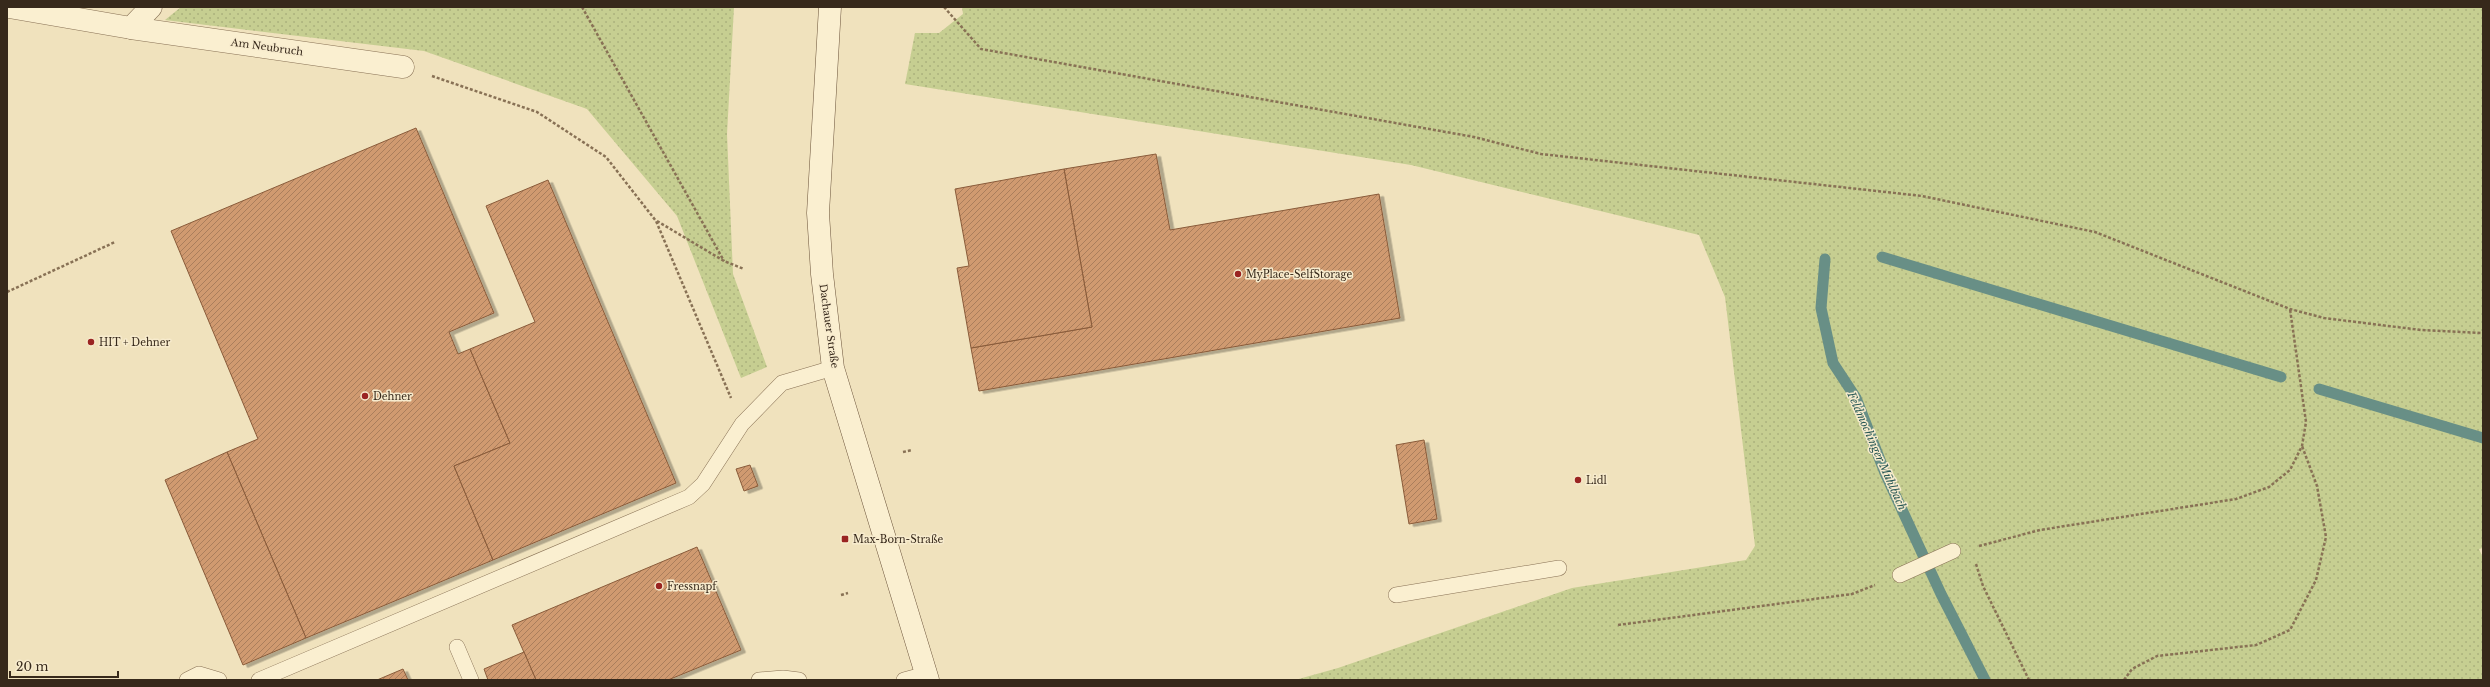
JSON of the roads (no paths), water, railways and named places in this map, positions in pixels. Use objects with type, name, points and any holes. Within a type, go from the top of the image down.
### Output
[{"type":"main road","name":"Am Neubruch","points":[[9,7],[132,28],[403,67]]},
{"type":"main road","points":[[132,28],[151,7]]},
{"type":"main road","name":"Dachauer Straße","points":[[830,7],[818,213],[822,274],[833,368],[927,677]]},
{"type":"lane","points":[[259,680],[689,497],[703,484],[742,424],[782,383],[833,368]]},
{"type":"lane","points":[[1900,575],[1953,551]]},
{"type":"lane","points":[[1396,595],[1559,568]]},
{"type":"lane","points":[[457,647],[471,680]]},
{"type":"lane","points":[[187,680],[199,674],[219,680]]},
{"type":"lane","points":[[904,680],[927,677]]},
{"type":"lane","points":[[759,680],[783,678],[799,680]]},
{"type":"waterway","points":[[1882,257],[2281,377]]},
{"type":"waterway","name":"Feldmochinger Mühlbach","points":[[1825,259],[1821,308],[1833,363],[1856,398],[1885,473],[1941,594],[1985,680]]},
{"type":"waterway","points":[[2319,389],[2483,438]]},
{"type":"place","name":"MyPlace-SelfStorage","points":[[1238,274]]},
{"type":"place","name":"HIT + Dehner","points":[[91,342]]},
{"type":"place","name":"Dehner","points":[[365,396]]},
{"type":"place","name":"Lidl","points":[[1578,480]]},
{"type":"place","name":"Max-Born-Straße","points":[[845,539]]},
{"type":"place","name":"Fressnapf","points":[[659,586]]}]
